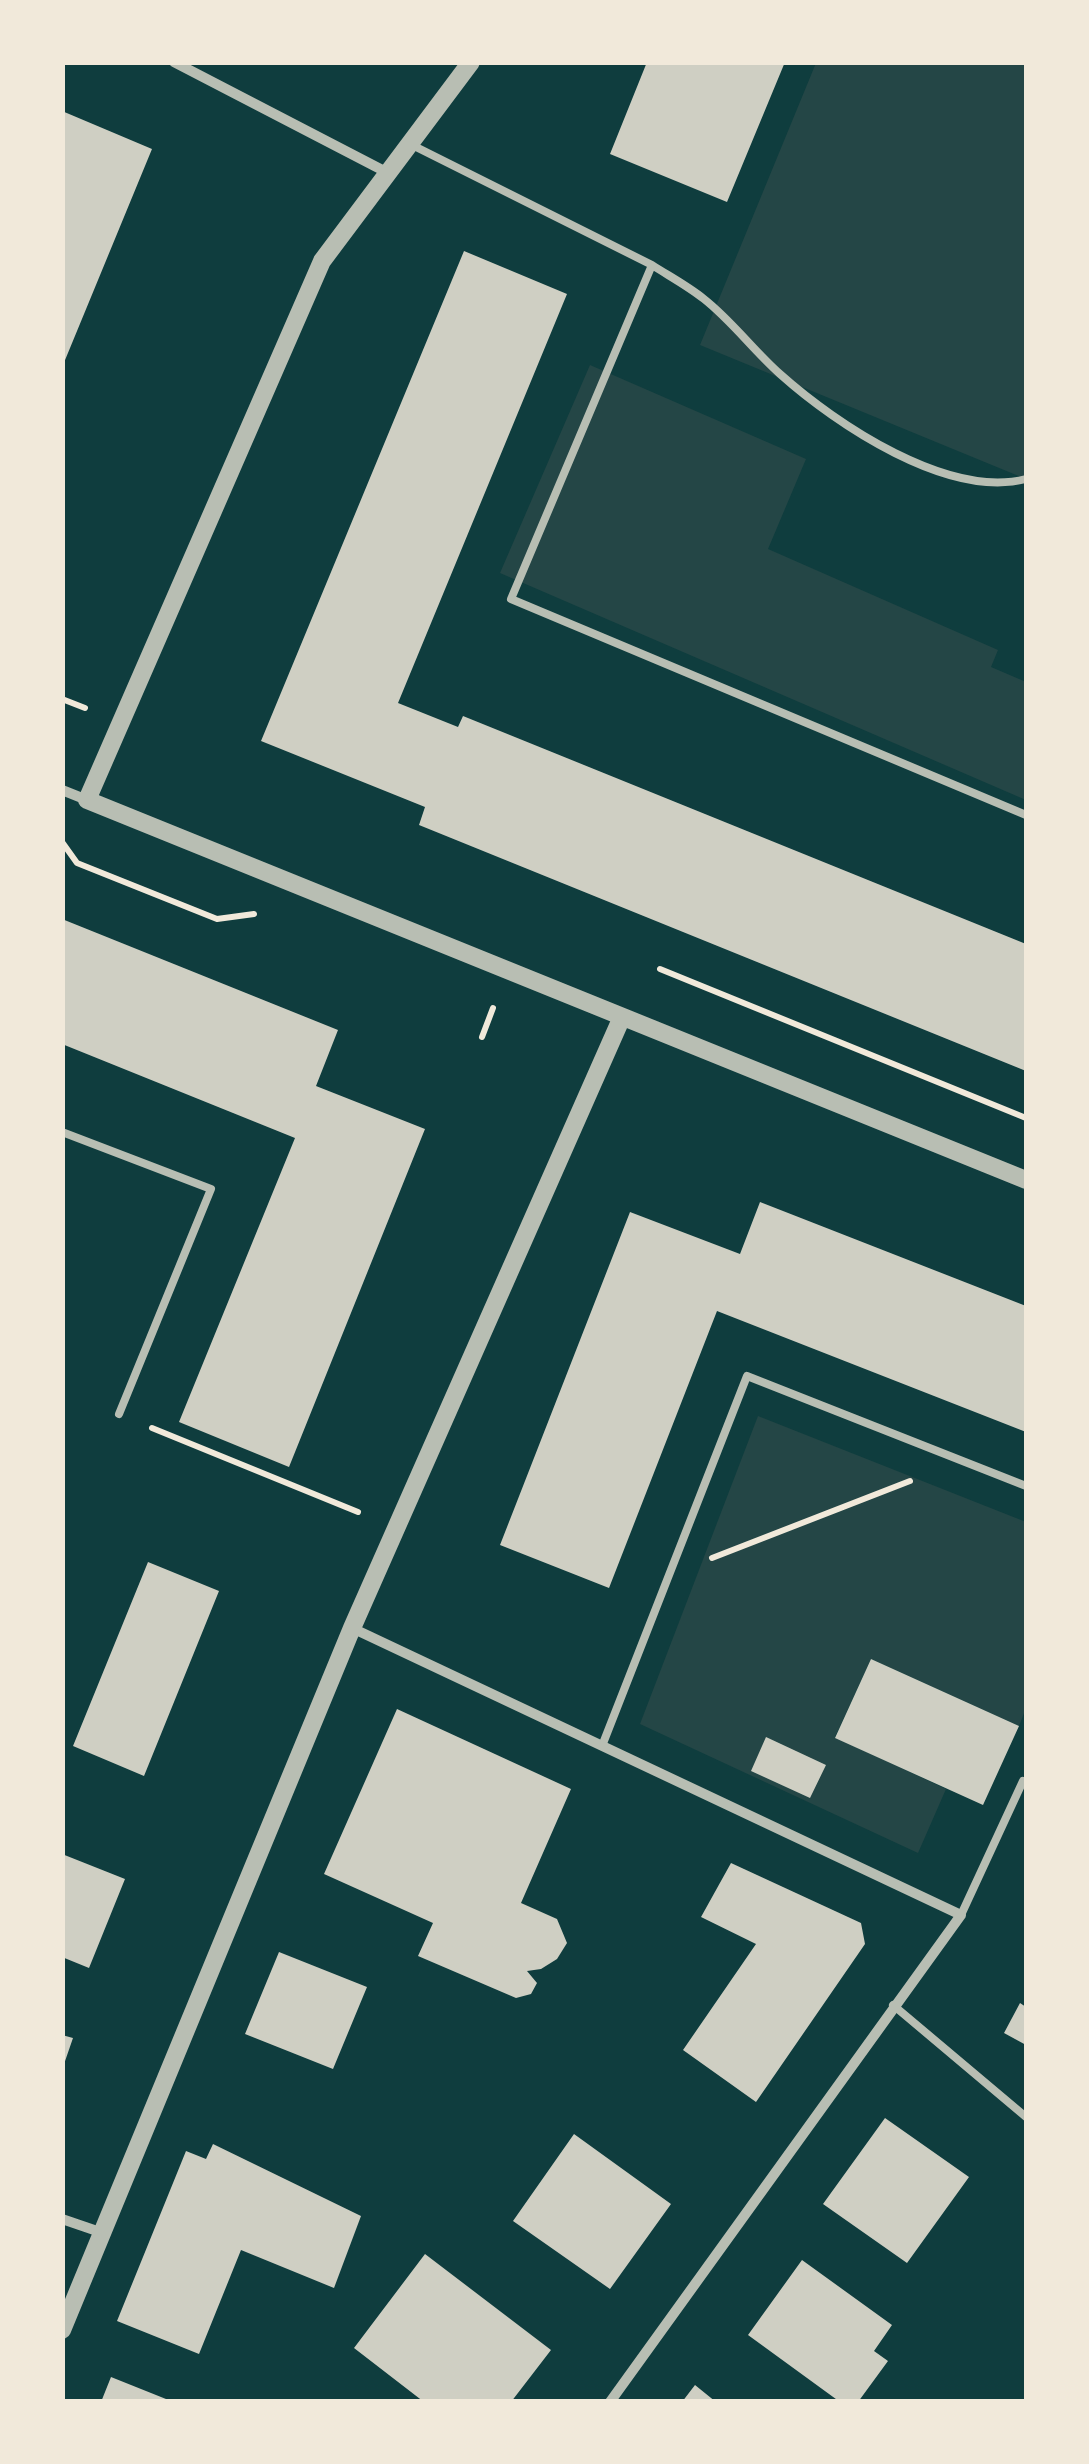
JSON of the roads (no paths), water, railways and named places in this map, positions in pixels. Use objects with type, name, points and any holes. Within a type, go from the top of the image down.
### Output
[{"type":"street","points":[[174,62],[390,174]]},
{"type":"street","points":[[87,800],[322,260],[471,62]]},
{"type":"street","points":[[62,790],[1026,1180]]},
{"type":"street","points":[[62,2330],[352,1628],[622,1016]]},
{"type":"street","points":[[352,1628],[961,1915],[610,2402]]},
{"type":"street","points":[[62,2219],[100,2232]]},
{"type":"lane","points":[[412,145],[652,264],[701,296],[780,374],[868,436],[910,460],[978,483],[1026,479]]},
{"type":"lane","points":[[652,264],[511,599],[1026,815]]},
{"type":"lane","points":[[62,1132],[211,1189],[119,1414]]},
{"type":"lane","points":[[602,1746],[747,1376],[1026,1486]]},
{"type":"lane","points":[[961,1915],[1023,1781]]},
{"type":"lane","points":[[893,2005],[1026,2117]]}]
